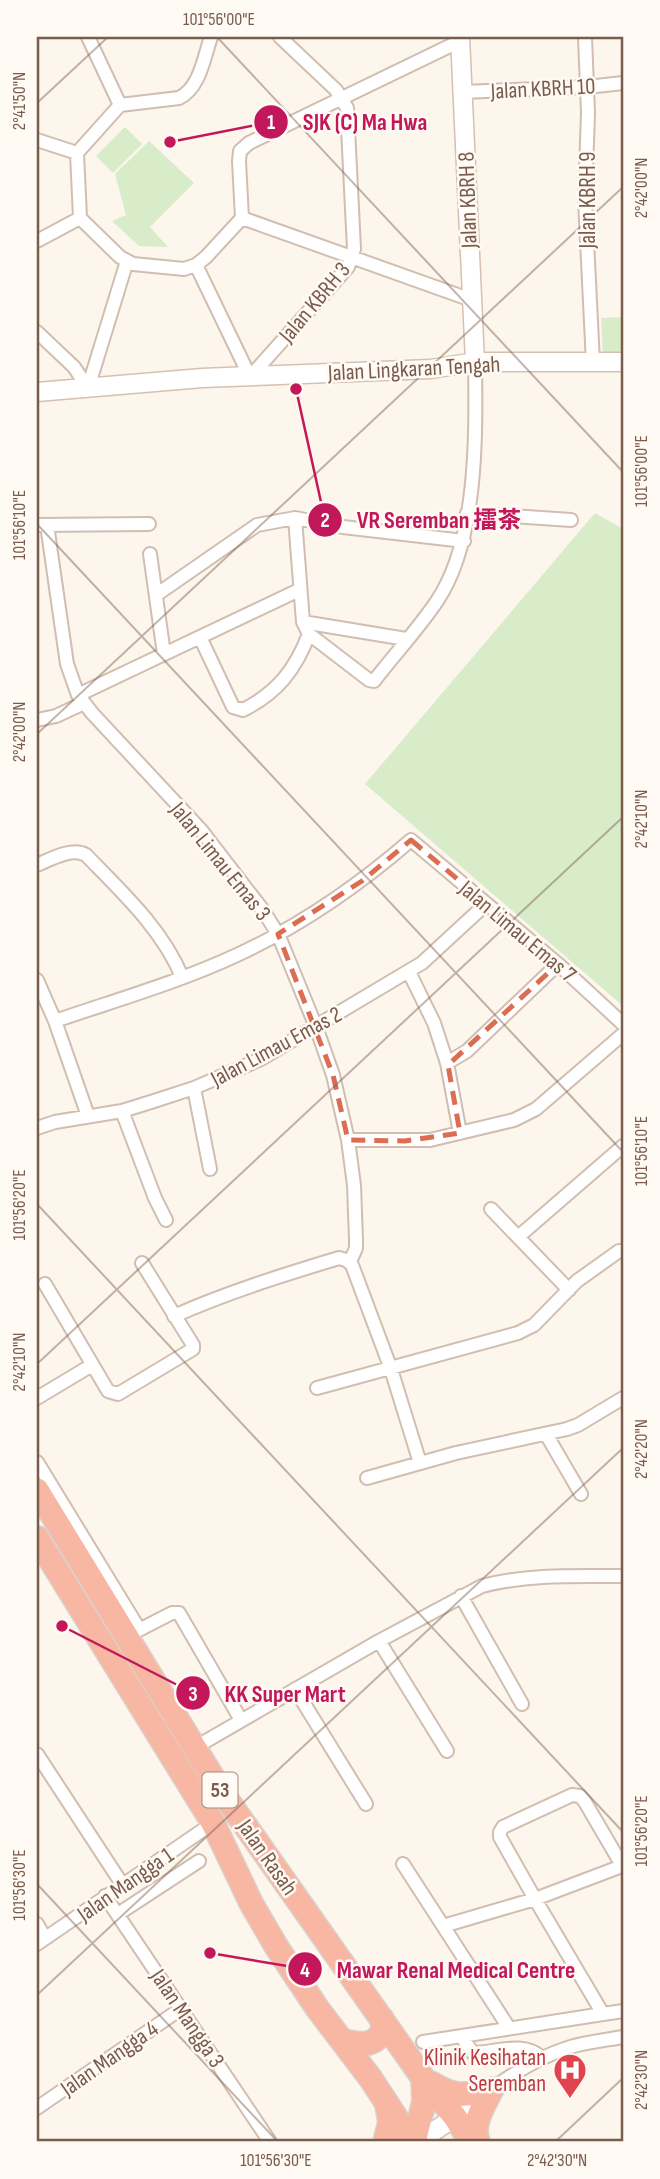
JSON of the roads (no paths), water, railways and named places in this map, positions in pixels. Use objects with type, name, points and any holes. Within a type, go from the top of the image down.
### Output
[{"type":"highway","name":"Jalan Rasah","points":[[37,1490],[133,1633],[194,1748],[221,1791],[471,2142]]},
{"type":"highway","name":"Jalan Rasah","points":[[38,1543],[212,1823],[230,1864],[264,1924],[317,2008],[344,2041],[415,2142]]},
{"type":"highway","points":[[344,2041],[362,2045],[375,2040],[383,2031],[382,2019]]},
{"type":"highway","points":[[423,2078],[445,2092],[458,2096],[492,2089]]},
{"type":"highway","points":[[415,2142],[424,2102],[423,2078]]},
{"type":"highway","points":[[478,2142],[475,2136],[477,2122],[492,2089]]},
{"type":"highway","points":[[385,2142],[390,2122],[387,2105]]},
{"type":"highway","points":[[448,2142],[455,2117]]},
{"type":"street","points":[[88,37],[120,106]]},
{"type":"street","points":[[211,37],[194,85],[188,94],[179,98],[120,106],[77,153],[80,218],[120,257],[133,264],[184,269],[196,265],[242,218],[240,152],[249,143],[342,99],[458,38]]},
{"type":"street","points":[[280,37],[336,90],[342,99]]},
{"type":"street","name":"Jalan KBRH 9","points":[[584,37],[587,87],[585,200],[593,363]]},
{"type":"street","name":"Jalan KBRH 8","points":[[458,38],[463,92],[471,323],[475,362]]},
{"type":"street","name":"Jalan KBRH 10","points":[[463,92],[623,83]]},
{"type":"street","name":"Jalan KBRH 3","points":[[250,377],[348,267],[355,249],[347,108],[342,99]]},
{"type":"street","points":[[37,140],[77,153]]},
{"type":"street","points":[[37,241],[80,218]]},
{"type":"street","points":[[242,218],[352,256],[471,302]]},
{"type":"street","points":[[88,388],[127,261]]},
{"type":"street","points":[[196,265],[250,377]]},
{"type":"street","points":[[431,369],[445,362],[457,351],[466,338],[471,323]]},
{"type":"street","points":[[37,332],[74,367],[88,388]]},
{"type":"street","points":[[295,518],[303,622],[309,634],[369,680],[374,681],[437,601],[464,541],[476,426],[475,362]]},
{"type":"street","name":"Jalan Lingkaran Tengah","points":[[37,392],[250,377],[431,369],[475,362],[623,362]]},
{"type":"street","points":[[467,513],[571,520]]},
{"type":"street","points":[[156,595],[257,525],[295,518],[343,527],[464,541]]},
{"type":"street","points":[[42,525],[149,524]]},
{"type":"street","name":"Jalan Limau Emas 3","points":[[42,525],[67,664],[81,699],[201,830],[262,908],[278,934],[316,1027],[332,1075],[348,1140],[354,1185],[356,1240],[356,1248],[350,1262]]},
{"type":"street","points":[[150,554],[164,654]]},
{"type":"street","points":[[37,720],[56,716],[81,699],[164,654],[299,590]]},
{"type":"street","points":[[303,622],[406,639]]},
{"type":"street","points":[[200,637],[233,707],[243,710],[259,702],[282,684],[302,652],[309,634]]},
{"type":"street","name":"Jalan Limau Emas 7","points":[[278,934],[362,881],[411,840],[558,964],[623,1024]]},
{"type":"street","points":[[37,865],[70,852],[82,852],[86,855],[123,892],[164,944],[182,977]]},
{"type":"street","name":"Jalan Limau Emas 2","points":[[37,1128],[122,1111],[194,1088],[261,1059],[409,972],[486,904]]},
{"type":"street","points":[[55,1021],[182,977],[237,955],[278,934]]},
{"type":"street","points":[[447,1063],[461,1056],[558,964]]},
{"type":"street","points":[[409,972],[434,1023],[447,1063],[460,1133]]},
{"type":"street","points":[[37,980],[55,1021],[88,1116]]},
{"type":"street","points":[[348,1140],[430,1140],[514,1120],[536,1109],[623,1034]]},
{"type":"street","points":[[194,1088],[209,1169]]},
{"type":"street","points":[[122,1111],[150,1186],[166,1220]]},
{"type":"street","points":[[518,1237],[623,1146]]},
{"type":"street","points":[[491,1209],[569,1290]]},
{"type":"street","points":[[317,1388],[518,1334],[534,1325],[577,1281],[620,1251]]},
{"type":"street","points":[[174,1316],[212,1299],[278,1276],[339,1258],[350,1262],[391,1369],[420,1463]]},
{"type":"street","points":[[45,1284],[108,1391],[118,1394],[193,1349],[142,1263]]},
{"type":"street","points":[[37,1398],[92,1365]]},
{"type":"street","points":[[367,1478],[456,1453],[578,1425],[623,1398]]},
{"type":"street","points":[[546,1434],[581,1494]]},
{"type":"street","points":[[37,1462],[133,1633],[172,1613],[182,1616],[241,1720]]},
{"type":"street","points":[[194,1748],[461,1596],[498,1582],[563,1576],[623,1576]]},
{"type":"street","points":[[461,1596],[523,1704]]},
{"type":"street","points":[[379,1641],[447,1751]]},
{"type":"street","points":[[295,1689],[366,1804]]},
{"type":"street","points":[[37,1754],[122,1884]]},
{"type":"street","points":[[443,1926],[535,1899],[623,1866],[580,1796],[572,1795],[503,1827],[500,1837],[535,1899],[603,2014]]},
{"type":"street","name":"Jalan Mangga 1","points":[[41,1941],[212,1823]]},
{"type":"street","points":[[118,1914],[200,1861]]},
{"type":"street","points":[[403,1864],[509,2028]]},
{"type":"street","name":"Jalan Mangga 3","points":[[105,1896],[270,2142]]},
{"type":"street","points":[[37,1924],[41,1941]]},
{"type":"street","name":"Jalan Mangga 4","points":[[37,2108],[181,2008]]},
{"type":"street","points":[[423,2042],[623,2011]]},
{"type":"street","points":[[461,2036],[473,2053],[516,2048],[534,2052],[542,2058]]},
{"type":"street","points":[[415,2142],[455,2117],[521,2068],[572,2046],[623,2037]]},
{"type":"place","name":"SJK (C) Ma Hwa","points":[[170,142]]},
{"type":"place","name":"VR Seremban 擂茶","points":[[296,389]]},
{"type":"place","name":"KK Super Mart","points":[[62,1626]]},
{"type":"place","name":"Mawar Renal Medical Centre","points":[[210,1953]]},
{"type":"place","name":"Klinik Kesihatan Seremban","points":[[570,2100]]}]
